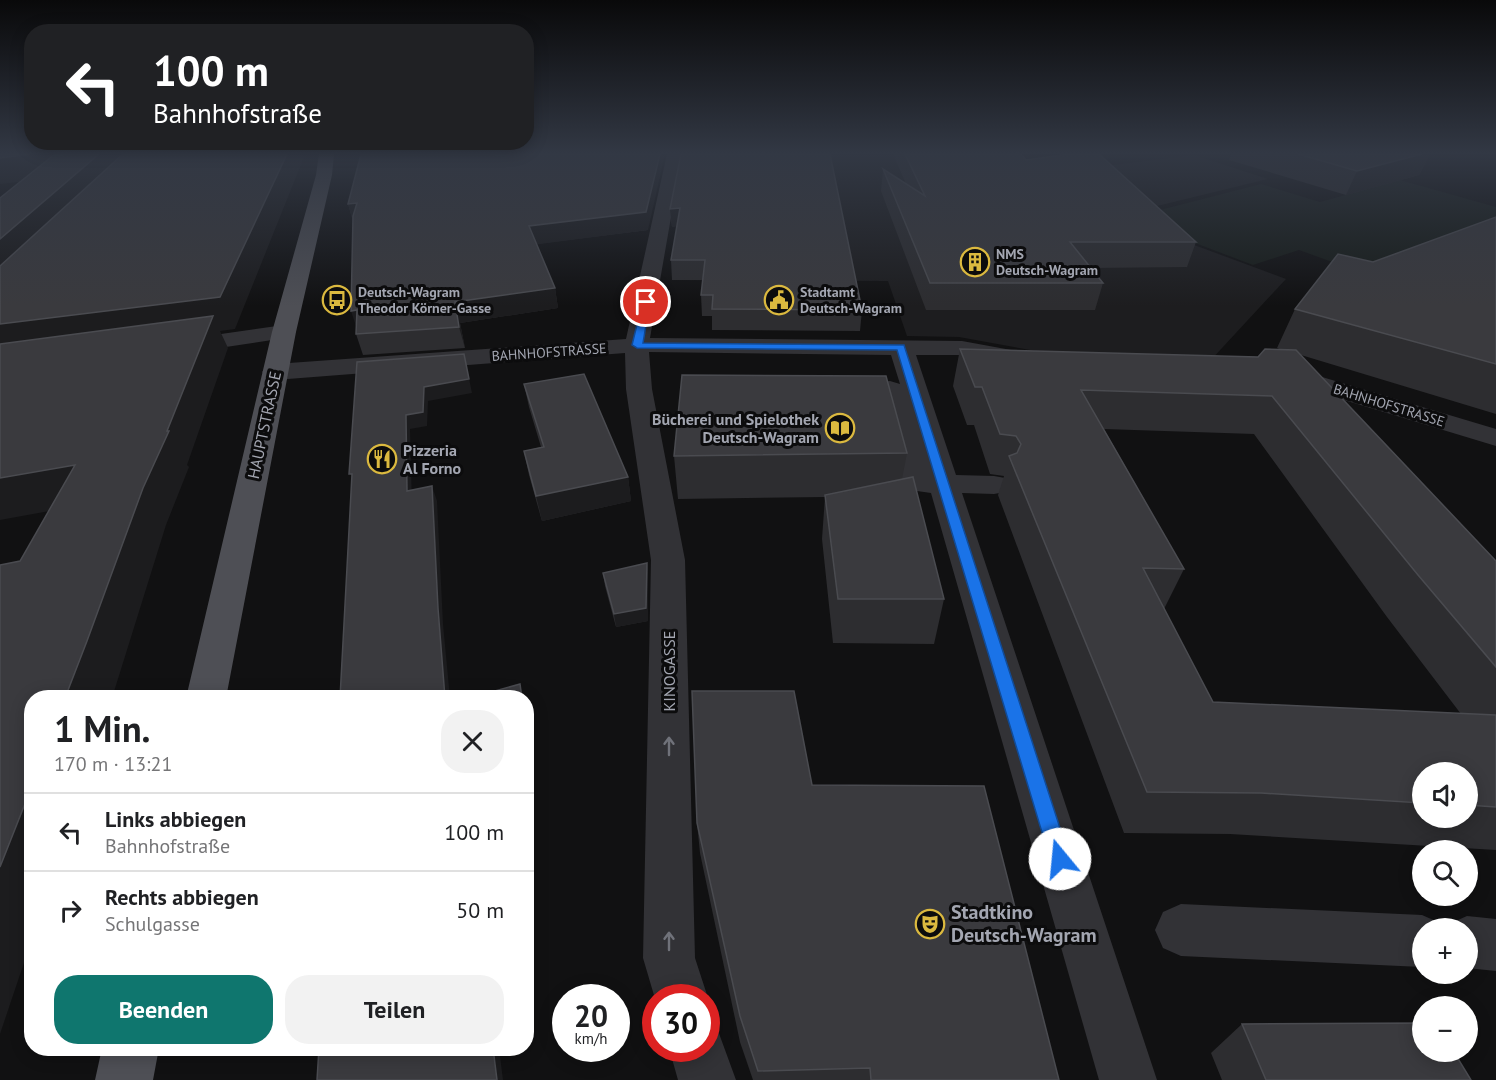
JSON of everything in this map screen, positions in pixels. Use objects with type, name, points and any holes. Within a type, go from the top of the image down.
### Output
[{"type":"main road","name":"HAUPTSTRASSE","points":[[208,690],[275,372],[317,204]]},
{"type":"main road","points":[[124,1080],[129,1056]]},
{"type":"street","name":"KINOGASSE","points":[[665,204],[637,345],[639,389],[677,627],[669,958],[677,984]]},
{"type":"street","points":[[162,349],[284,332]]},
{"type":"street","name":"BAHNHOFSTRASSE","points":[[275,372],[637,345],[962,348],[1031,360]]},
{"type":"street","points":[[901,347],[1128,1080]]},
{"type":"street","name":"BAHNHOFSTRASSE","points":[[1269,377],[1303,380],[1496,438]]},
{"type":"street","points":[[1303,380],[1335,415]]},
{"type":"street","points":[[876,389],[890,389],[914,483],[994,485]]},
{"type":"street","points":[[1181,930],[1412,941]]},
{"type":"street","points":[[1478,943],[1496,945]]},
{"type":"street","points":[[701,1062],[707,1080]]},
{"type":"shaded area","points":[[683,204],[1164,204],[1116,216],[1286,279],[1210,361],[1041,352],[959,337],[907,336],[888,281],[672,280]]},
{"type":"shaded area","points":[[1182,204],[1487,204],[1496,207],[1496,234],[1376,278],[1299,250],[1253,265],[1129,218]]},
{"type":"building","points":[[0,204],[40,204],[0,239]]},
{"type":"building","points":[[68,204],[263,204],[220,297],[0,324],[0,266]]},
{"type":"building","points":[[357,204],[648,204],[646,212],[529,226],[555,288],[455,302],[459,327],[356,334],[357,310],[351,311],[353,216]]},
{"type":"building","points":[[671,204],[840,204],[862,310],[712,309],[713,295],[701,295],[705,260],[671,260],[680,208],[670,209]]},
{"type":"building","points":[[898,204],[1155,204],[1196,242],[1070,242],[1103,283],[930,283]]},
{"type":"building","points":[[1496,217],[1496,364],[1295,309],[1338,254],[1373,262]]},
{"type":"building","points":[[213,316],[167,431],[169,431],[143,488],[68,690],[24,690],[24,806],[0,867],[0,565],[20,561],[75,465],[0,478],[0,344]]},
{"type":"building","points":[[960,349],[1258,357],[1265,349],[1296,350],[1496,561],[1496,667],[1272,396],[1081,390],[1184,569],[1143,568],[1213,702],[1496,715],[1496,807],[1478,806],[1478,762],[1412,762],[1412,802],[1261,793],[1147,792],[1009,456],[1017,453],[1021,444],[1016,436],[1000,434],[982,387],[975,387]]},
{"type":"building","points":[[464,354],[469,379],[424,387],[423,412],[406,415],[407,491],[432,486],[444,690],[340,690],[352,474],[349,474],[357,362]]},
{"type":"building","points":[[584,374],[628,477],[536,496],[524,451],[544,447],[524,384]]},
{"type":"building","points":[[682,375],[886,376],[907,453],[674,456]]},
{"type":"building","points":[[913,477],[944,599],[838,599],[825,495]]},
{"type":"building","points":[[647,563],[646,608],[614,614],[603,573]]},
{"type":"building","points":[[520,684],[521,690],[499,690]]},
{"type":"building","points":[[692,691],[794,691],[812,785],[984,786],[1059,1080],[871,1080],[870,1068],[758,1071],[740,1016],[697,823]]},
{"type":"building","points":[[1412,1023],[1412,1062],[1460,1062],[1471,1080],[1266,1080],[1242,1024]]},
{"type":"building","points":[[318,1056],[494,1056],[497,1080],[317,1080]]},
{"type":"place","name":"NMS Deutsch-Wagram","points":[[975,262]]},
{"type":"place","name":"Deutsch-Wagram Theodor Körner-Gasse","points":[[337,300]]},
{"type":"place","name":"Stadtamt Deutsch-Wagram","points":[[779,300]]},
{"type":"place","name":"Bücherei und Spielothek Deutsch-Wagram","points":[[840,428]]},
{"type":"place","name":"Pizzeria Al Forno","points":[[382,459]]},
{"type":"place","name":"Stadtkino Deutsch-Wagram","points":[[930,924]]},
{"type":"route","points":[[646,302],[637,345],[901,347],[1060,859]]}]
